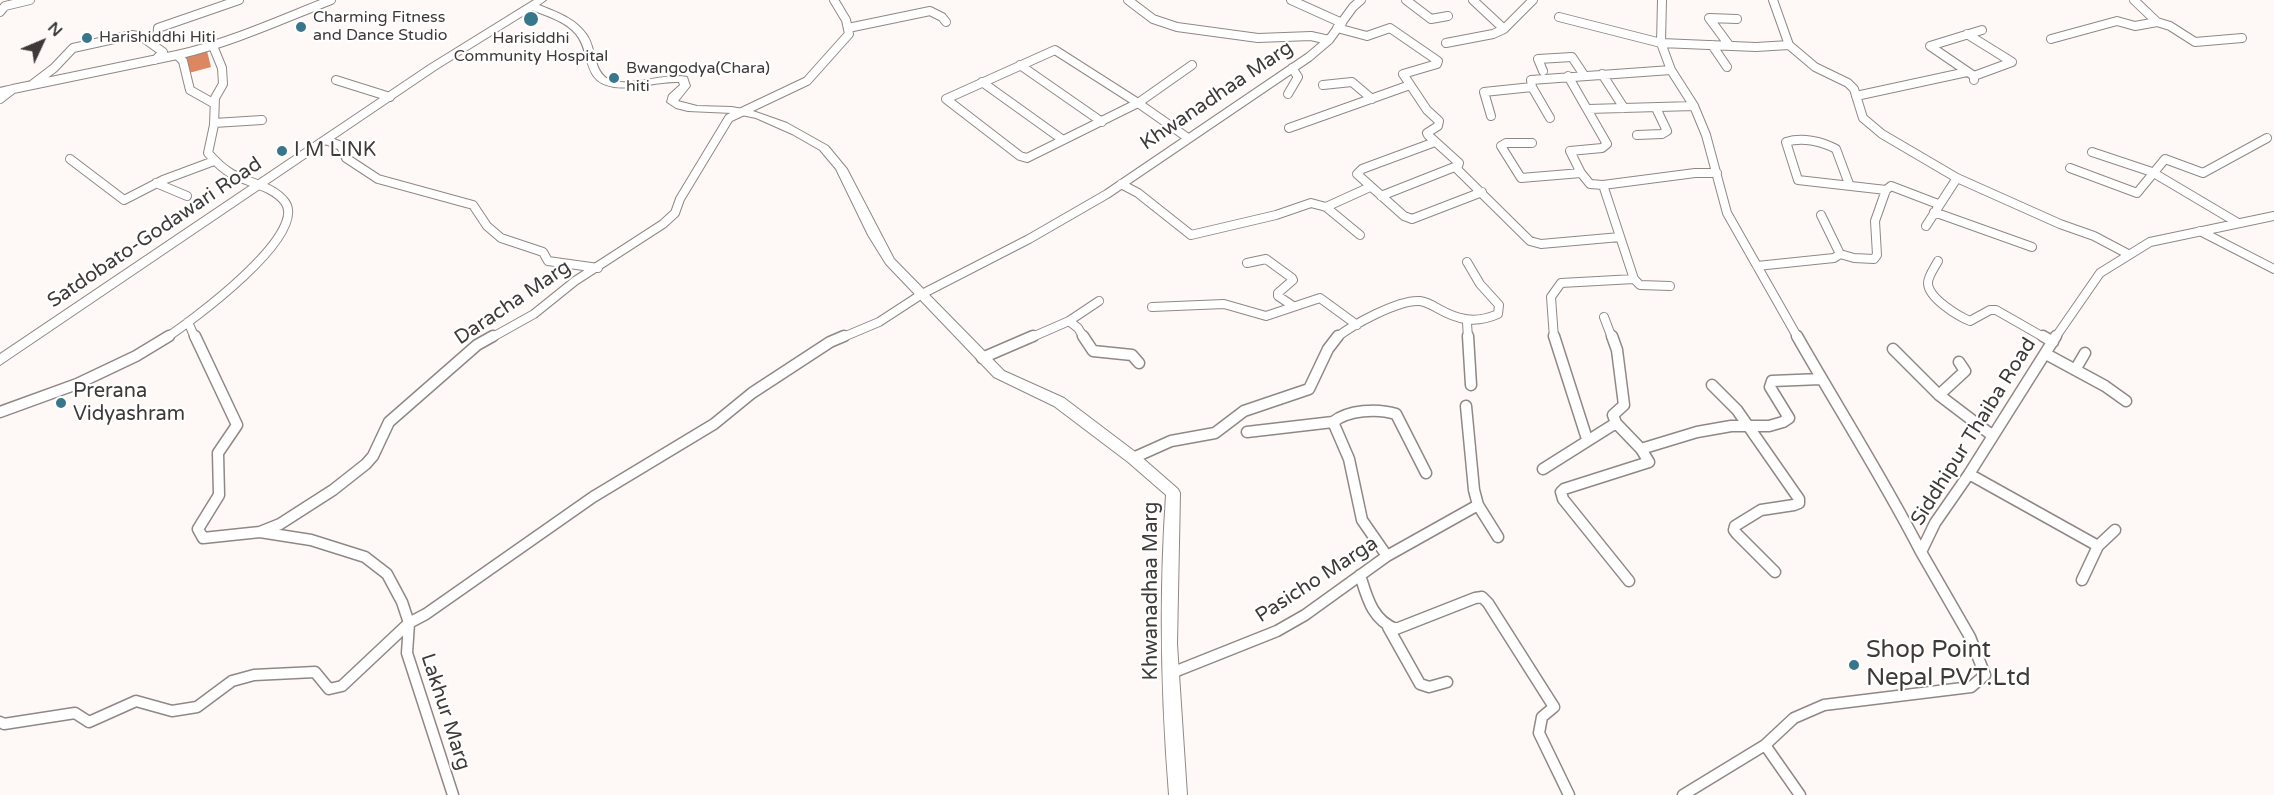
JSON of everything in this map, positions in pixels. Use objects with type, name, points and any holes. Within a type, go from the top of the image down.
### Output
[{"type":"street","points":[[0,12],[5,6],[30,0]]},
{"type":"street","points":[[152,44],[157,40],[158,28],[239,0]]},
{"type":"street","points":[[0,92],[213,46],[295,16],[310,10],[310,7],[331,0]]},
{"type":"street","points":[[834,0],[848,28],[930,12],[942,17],[946,22]]},
{"type":"street","points":[[1128,0],[1153,19],[1177,27],[1258,38],[1311,36],[1329,40]]},
{"type":"street","points":[[1291,0],[1367,36],[1390,28],[1438,61],[1437,64],[1403,74],[1427,110],[1439,121],[1438,126],[1427,132],[1459,163],[1457,166],[1462,174],[1533,243],[1620,237]]},
{"type":"street","name":"Khwanadhaa Marg","points":[[922,294],[1029,239],[1121,184],[1309,57],[1329,40],[1353,7],[1361,0]]},
{"type":"street","points":[[1406,0],[1431,19],[1448,16]]},
{"type":"street","points":[[1473,0],[1504,29]]},
{"type":"street","points":[[1446,44],[1493,34],[1504,29],[1533,0]]},
{"type":"street","points":[[1662,0],[1661,43],[1671,70],[1694,106],[1706,135],[1726,213],[1821,379],[1892,495],[1922,552]]},
{"type":"street","points":[[1773,0],[1789,45],[1815,67],[1848,83],[1854,89],[1863,118],[1871,126],[1957,178],[2051,220],[2094,236],[2128,254]]},
{"type":"street","points":[[2134,0],[2157,22],[2170,26],[2187,39],[2202,43],[2242,38]]},
{"type":"street","name":"Khwanadhaa Marg","points":[[537,3],[582,35],[596,73],[604,80],[616,84],[680,78],[685,80],[685,86],[673,97],[672,102],[678,106],[741,111],[797,132],[825,149],[844,170],[893,270],[922,294],[982,358],[999,374],[1059,402],[1133,458],[1173,493],[1170,532],[1169,674],[1174,770],[1178,795]]},
{"type":"street","name":"Satdobato-Godawari Road","points":[[0,360],[482,35],[537,3]]},
{"type":"street","points":[[1559,17],[1661,43],[1756,47],[1789,45]]},
{"type":"street","points":[[1729,45],[1709,18],[1737,19]]},
{"type":"street","points":[[2050,39],[2117,21],[2135,26],[2157,22]]},
{"type":"street","name":"Daracha Marg","points":[[260,532],[280,524],[333,490],[366,464],[373,456],[389,422],[468,352],[499,332],[534,314],[575,281],[663,224],[675,213],[680,199],[702,166],[721,127],[741,111],[807,81],[826,58],[844,42],[849,34],[848,28]]},
{"type":"street","points":[[1972,76],[1930,46],[1982,30]]},
{"type":"street","points":[[1856,96],[1972,76],[2012,62],[1967,34]]},
{"type":"street","points":[[31,85],[54,68],[73,48],[132,35],[139,35],[163,52],[155,60]]},
{"type":"street","points":[[1712,45],[1726,67]]},
{"type":"street","points":[[0,412],[16,403],[74,386],[155,345],[188,322],[248,272],[274,246],[286,226],[290,213],[285,201],[259,184],[231,173],[214,161],[208,153],[207,146],[214,123],[213,103],[218,88],[223,84],[222,68],[213,46]]},
{"type":"street","points":[[1188,138],[1138,103],[1059,52],[1051,51],[946,99],[1024,158],[1138,103],[1192,64]]},
{"type":"street","points":[[177,55],[183,62],[190,90],[213,103]]},
{"type":"street","points":[[1543,71],[1537,61],[1539,59],[1568,56],[1575,59],[1584,75]]},
{"type":"street","points":[[1020,65],[1102,122]]},
{"type":"street","points":[[1288,93],[1298,77],[1292,68]]},
{"type":"street","points":[[1550,118],[1532,87],[1532,80],[1671,70]]},
{"type":"street","points":[[1602,74],[1624,108]]},
{"type":"street","points":[[1568,76],[1607,146],[1570,151],[1581,173],[1590,184],[1603,185],[1695,173],[1717,173]]},
{"type":"street","points":[[336,81],[390,97]]},
{"type":"street","points":[[982,82],[1063,140]]},
{"type":"street","points":[[1323,85],[1352,82],[1372,99]]},
{"type":"street","points":[[1289,128],[1410,85]]},
{"type":"street","points":[[1491,116],[1484,92],[1532,87]]},
{"type":"street","points":[[0,99],[14,89]]},
{"type":"street","points":[[1588,109],[1694,106]]},
{"type":"street","points":[[1637,135],[1662,134],[1667,131],[1656,108]]},
{"type":"street","points":[[214,123],[262,120]]},
{"type":"street","points":[[2070,168],[2138,193],[2152,172],[2167,158],[2203,173],[2267,138]]},
{"type":"street","points":[[1850,184],[1836,149],[1824,144],[1793,139],[1786,141],[1798,180],[1850,184],[1886,190]]},
{"type":"street","points":[[326,140],[341,147],[346,158],[378,179],[473,205],[486,228],[503,241],[543,252],[548,261],[598,268]]},
{"type":"street","points":[[1435,142],[1358,172],[1359,177],[1404,216],[1412,219],[1482,192]]},
{"type":"street","points":[[1532,143],[1506,143],[1501,146],[1516,174],[1521,178],[1581,173]]},
{"type":"street","points":[[2092,152],[2152,172],[2238,223]]},
{"type":"street","points":[[70,159],[122,200],[156,183],[214,161]]},
{"type":"street","points":[[1381,196],[1457,166]]},
{"type":"street","points":[[1926,226],[1957,178]]},
{"type":"street","points":[[156,183],[187,196]]},
{"type":"street","points":[[1121,184],[1138,193],[1191,235],[1276,215],[1311,203],[1326,207],[1360,235]]},
{"type":"street","points":[[1603,185],[1634,279],[1640,285],[1671,286]]},
{"type":"street","points":[[1821,215],[1840,254],[1854,258],[1874,259],[1876,255],[1875,220],[1886,190],[1891,186],[1936,208],[2032,247]]},
{"type":"street","points":[[1326,207],[1370,187]]},
{"type":"street","name":"Siddhipur Thaiba Road","points":[[1683,795],[1765,746],[1794,718],[1824,705],[1971,687],[1985,675],[1970,637],[1922,552],[1935,523],[2100,273],[2150,242],[2274,216]]},
{"type":"street","points":[[2200,231],[2274,269]]},
{"type":"street","points":[[1757,266],[1834,258],[1840,254]]},
{"type":"street","points":[[1247,263],[1266,259],[1292,278],[1291,283],[1278,293],[1278,296],[1293,306]]},
{"type":"street","points":[[1938,261],[1928,284],[1931,293],[1962,318],[1970,321],[1990,310],[1996,310],[2053,342]]},
{"type":"street","points":[[1133,458],[1171,441],[1215,434],[1244,411],[1310,389],[1333,340],[1414,299],[1424,301],[1445,314],[1467,323],[1494,316],[1500,310],[1499,305],[1480,284],[1467,262]]},
{"type":"street","points":[[1587,439],[1554,340],[1551,297],[1561,283],[1568,281],[1634,279]]},
{"type":"street","points":[[0,722],[75,713],[89,722],[136,701],[172,711],[197,707],[232,681],[254,675],[315,672],[329,689],[342,686],[409,623],[426,614],[593,497],[714,424],[780,374],[830,342],[879,322],[922,294]]},
{"type":"street","points":[[1152,306],[1224,304],[1266,316],[1320,298],[1357,326]]},
{"type":"street","points":[[982,358],[1068,321],[1099,301]]},
{"type":"street","points":[[1604,317],[1617,350],[1624,405],[1613,415],[1616,423],[1641,449],[1649,462],[1564,489],[1561,492],[1563,499],[1629,581]]},
{"type":"street","points":[[1068,321],[1078,328],[1093,351],[1132,355],[1138,363]]},
{"type":"street","name":"Lakhur Marg","points":[[188,322],[237,425],[218,453],[219,495],[198,529],[203,538],[260,532],[311,540],[365,557],[387,574],[402,602],[409,623],[407,653],[453,795]]},
{"type":"street","points":[[1467,323],[1471,385]]},
{"type":"street","points":[[1893,349],[1939,395],[1993,436]]},
{"type":"street","points":[[2075,370],[2085,353]]},
{"type":"street","points":[[2046,354],[2126,401]]},
{"type":"street","points":[[1939,395],[1965,371],[1959,362]]},
{"type":"street","points":[[1641,449],[1656,443],[1730,426],[1777,424],[1789,418],[1770,387],[1772,381],[1821,379]]},
{"type":"street","points":[[1712,385],[1748,426],[1799,499],[1799,503],[1794,505],[1752,514],[1735,526],[1734,530],[1737,534],[1774,572]]},
{"type":"street","points":[[1466,406],[1474,490],[1478,505],[1498,537]]},
{"type":"street","points":[[1247,432],[1333,422],[1343,414],[1390,412],[1398,415],[1403,422],[1406,434],[1426,473]]},
{"type":"street","points":[[1333,422],[1349,459],[1362,520],[1387,556]]},
{"type":"street","points":[[1543,469],[1587,439],[1616,423]]},
{"type":"street","points":[[1969,474],[2098,546]]},
{"type":"street","name":"Pasicho Marga","points":[[1169,674],[1277,631],[1387,556],[1478,505]]},
{"type":"street","points":[[2082,580],[2098,546],[2115,530]]},
{"type":"street","points":[[1360,575],[1374,613],[1388,627],[1420,684],[1429,687],[1448,682]]},
{"type":"street","points":[[1388,627],[1396,629],[1482,597],[1554,707],[1542,717],[1539,733],[1569,795]]},
{"type":"street","points":[[1765,746],[1800,795]]},
{"type":"shaded area","points":[[207,51],[211,67],[189,73],[185,56]]},
{"type":"place","name":"Harisiddhi Community Hospital","points":[[531,19]]},
{"type":"place","name":"Charming Fitness and Dance Studio","points":[[301,27]]},
{"type":"place","name":"Harishiddhi Hiti","points":[[87,38]]},
{"type":"place","name":"Bwangodya(Chara) hiti","points":[[614,78]]},
{"type":"place","name":"I M LINK","points":[[282,151]]},
{"type":"place","name":"Prerana Vidyashram","points":[[61,403]]},
{"type":"place","name":"Shop Point Nepal PVT.Ltd","points":[[1854,665]]}]
